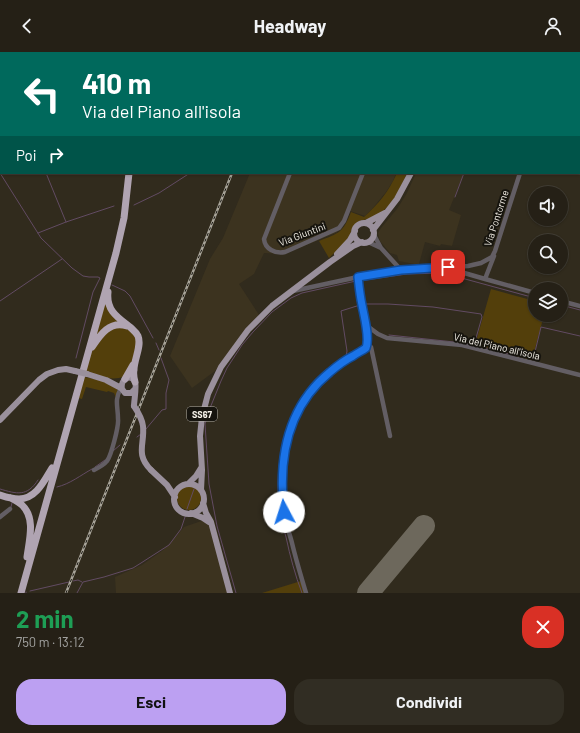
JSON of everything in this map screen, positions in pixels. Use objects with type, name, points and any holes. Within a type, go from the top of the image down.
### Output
[{"type":"highway","points":[[17,593],[117,231],[123,204],[126,174]]},
{"type":"highway","points":[[20,593],[110,274],[124,218],[130,174]]},
{"type":"highway","points":[[110,274],[107,296],[108,305],[112,311],[135,332],[138,338],[139,344],[134,370],[135,385]]},
{"type":"highway","points":[[87,354],[98,338],[109,327],[120,324],[129,327]]},
{"type":"highway","points":[[125,379],[136,358]]},
{"type":"highway","points":[[0,495],[21,499],[32,495],[40,487],[52,468]]},
{"type":"highway","points":[[11,498],[23,506],[28,516],[30,528],[26,560]]},
{"type":"main road","points":[[291,292],[353,246],[372,238],[388,211],[401,194],[411,174]]},
{"type":"main road","points":[[330,262],[350,240],[358,226],[388,211]]},
{"type":"main road","points":[[366,223],[372,226],[374,233]]},
{"type":"main road","points":[[355,231],[358,240],[365,242]]},
{"type":"main road","name":"SS67","points":[[230,593],[212,526],[205,512],[203,503],[201,490],[202,465],[200,436],[202,417],[208,394],[221,367],[254,324],[272,306],[291,292]]},
{"type":"main road","points":[[0,420],[39,380],[47,374],[58,370],[66,369],[87,374],[106,380],[124,390],[132,392],[135,385]]},
{"type":"main road","points":[[106,380],[131,378],[135,385],[134,406]]},
{"type":"main road","points":[[125,379],[122,383],[124,390],[141,418],[143,426],[141,447],[146,465],[168,485],[175,497]]},
{"type":"main road","points":[[202,465],[196,476],[176,492],[175,503],[178,508],[184,512],[203,518],[212,526]]},
{"type":"main road","points":[[160,478],[172,484],[195,485],[201,490]]},
{"type":"main road","points":[[191,513],[199,509],[203,503]]},
{"type":"street","name":"Via Giuntini","points":[[290,174],[264,239],[265,244],[270,249],[280,253],[339,228],[344,221],[363,174]]},
{"type":"street","name":"Via Pontorme","points":[[291,292],[359,280],[401,270],[468,266],[481,263],[492,257],[495,251],[520,174]]},
{"type":"street","points":[[374,233],[381,248],[401,270]]},
{"type":"street","points":[[365,242],[381,248]]},
{"type":"street","points":[[485,279],[495,251]]},
{"type":"street","points":[[443,267],[528,291]]},
{"type":"street","points":[[359,280],[368,345],[371,348],[390,436]]},
{"type":"street","points":[[568,303],[580,306]]},
{"type":"street","name":"Via del Piano all'isola","points":[[366,325],[378,334],[387,338],[462,345],[580,375]]},
{"type":"street","points":[[306,593],[285,520],[283,503],[283,459],[291,427],[300,407],[314,388],[330,371],[352,356],[364,350],[368,345]]},
{"type":"street","points":[[94,470],[104,464],[110,457],[118,424],[116,406],[118,398],[124,390]]},
{"type":"street","points":[[0,517],[10,509]]},
{"type":"shaded area","points":[[250,174],[396,174],[386,192],[365,216],[350,211],[342,228],[336,233],[284,254],[264,253],[254,274],[239,284],[259,315],[215,371],[192,388],[170,356],[210,259],[223,238]]},
{"type":"shaded area","points":[[396,174],[407,174],[398,193],[390,204],[372,218],[357,222],[347,240],[329,258],[319,241],[340,231],[351,212],[364,217],[383,197]]},
{"type":"shaded area","points":[[416,174],[464,174],[449,210],[461,215],[452,246],[441,244],[440,246],[425,242],[419,264],[399,261],[397,255],[390,253],[380,241],[378,233],[397,209],[407,193]]},
{"type":"shaded area","points":[[491,289],[528,299],[528,322],[542,322],[532,360],[475,345]]},
{"type":"shaded area","points":[[105,298],[120,321],[95,340]]},
{"type":"shaded area","points":[[120,325],[132,332],[137,340],[132,363],[124,376],[120,378],[111,378],[87,371],[85,377],[114,385],[118,392],[116,398],[114,393],[86,387],[82,399],[78,398],[91,352],[104,333]]},
{"type":"shaded area","points":[[189,486],[194,487],[200,493],[200,503],[194,509],[189,510],[184,509],[178,503],[177,498],[178,493],[184,487]]},
{"type":"shaded area","points":[[425,516],[430,531],[379,593],[357,593],[421,517]]},
{"type":"shaded area","points":[[213,517],[233,593],[116,593],[115,577],[142,565],[162,551],[184,527]]},
{"type":"shaded area","points":[[301,581],[304,593],[262,593]]},
{"type":"waterway","points":[[1,174],[41,238],[72,268],[83,276],[100,278],[93,292],[76,358]]},
{"type":"waterway","points":[[46,174],[66,222]]},
{"type":"waterway","points":[[134,205],[159,193],[188,174]]},
{"type":"waterway","points":[[455,197],[464,174]]},
{"type":"waterway","points":[[38,233],[114,206]]},
{"type":"waterway","points":[[0,301],[62,259]]},
{"type":"waterway","points":[[359,281],[407,274],[443,273],[528,296]]},
{"type":"waterway","points":[[236,593],[217,526],[209,484],[205,424],[208,413],[227,368],[242,345],[272,312],[291,298],[302,293],[356,281]]},
{"type":"waterway","points":[[112,285],[125,291],[130,296],[153,338]]},
{"type":"waterway","points":[[363,304],[433,307],[481,314],[482,317],[474,345]]},
{"type":"waterway","points":[[346,357],[347,351],[341,311],[360,305]]},
{"type":"waterway","points":[[568,307],[580,310]]},
{"type":"waterway","points":[[533,360],[541,327],[580,336]]},
{"type":"waterway","points":[[389,335],[454,342]]},
{"type":"waterway","points":[[156,343],[159,350]]},
{"type":"waterway","points":[[463,343],[516,356]]},
{"type":"waterway","points":[[146,429],[162,410],[166,409],[166,393],[169,380],[161,358]]},
{"type":"waterway","points":[[330,369],[342,360]]},
{"type":"waterway","points":[[302,593],[293,565],[281,517],[278,489],[280,457],[288,426],[295,411],[313,385]]},
{"type":"waterway","points":[[137,437],[141,434]]},
{"type":"waterway","points":[[113,451],[120,445]]},
{"type":"waterway","points":[[95,467],[105,460]]},
{"type":"waterway","points":[[57,487],[71,482],[92,469]]},
{"type":"waterway","points":[[0,489],[17,493],[26,492],[38,480]]},
{"type":"waterway","points":[[187,509],[194,489]]},
{"type":"waterway","points":[[11,507],[12,503]]},
{"type":"waterway","points":[[77,593],[83,582],[133,568],[169,545],[181,529],[185,517]]},
{"type":"waterway","points":[[73,581],[78,580],[82,582]]},
{"type":"waterway","points":[[30,591],[69,582]]},
{"type":"runway","points":[[368,593],[424,526]]},
{"type":"railway","points":[[66,593],[232,174]]},
{"type":"route","points":[[284,512],[282,479],[283,459],[293,422],[300,407],[308,395],[330,371],[352,356],[364,350],[368,345],[358,277],[401,270],[448,267]]}]
